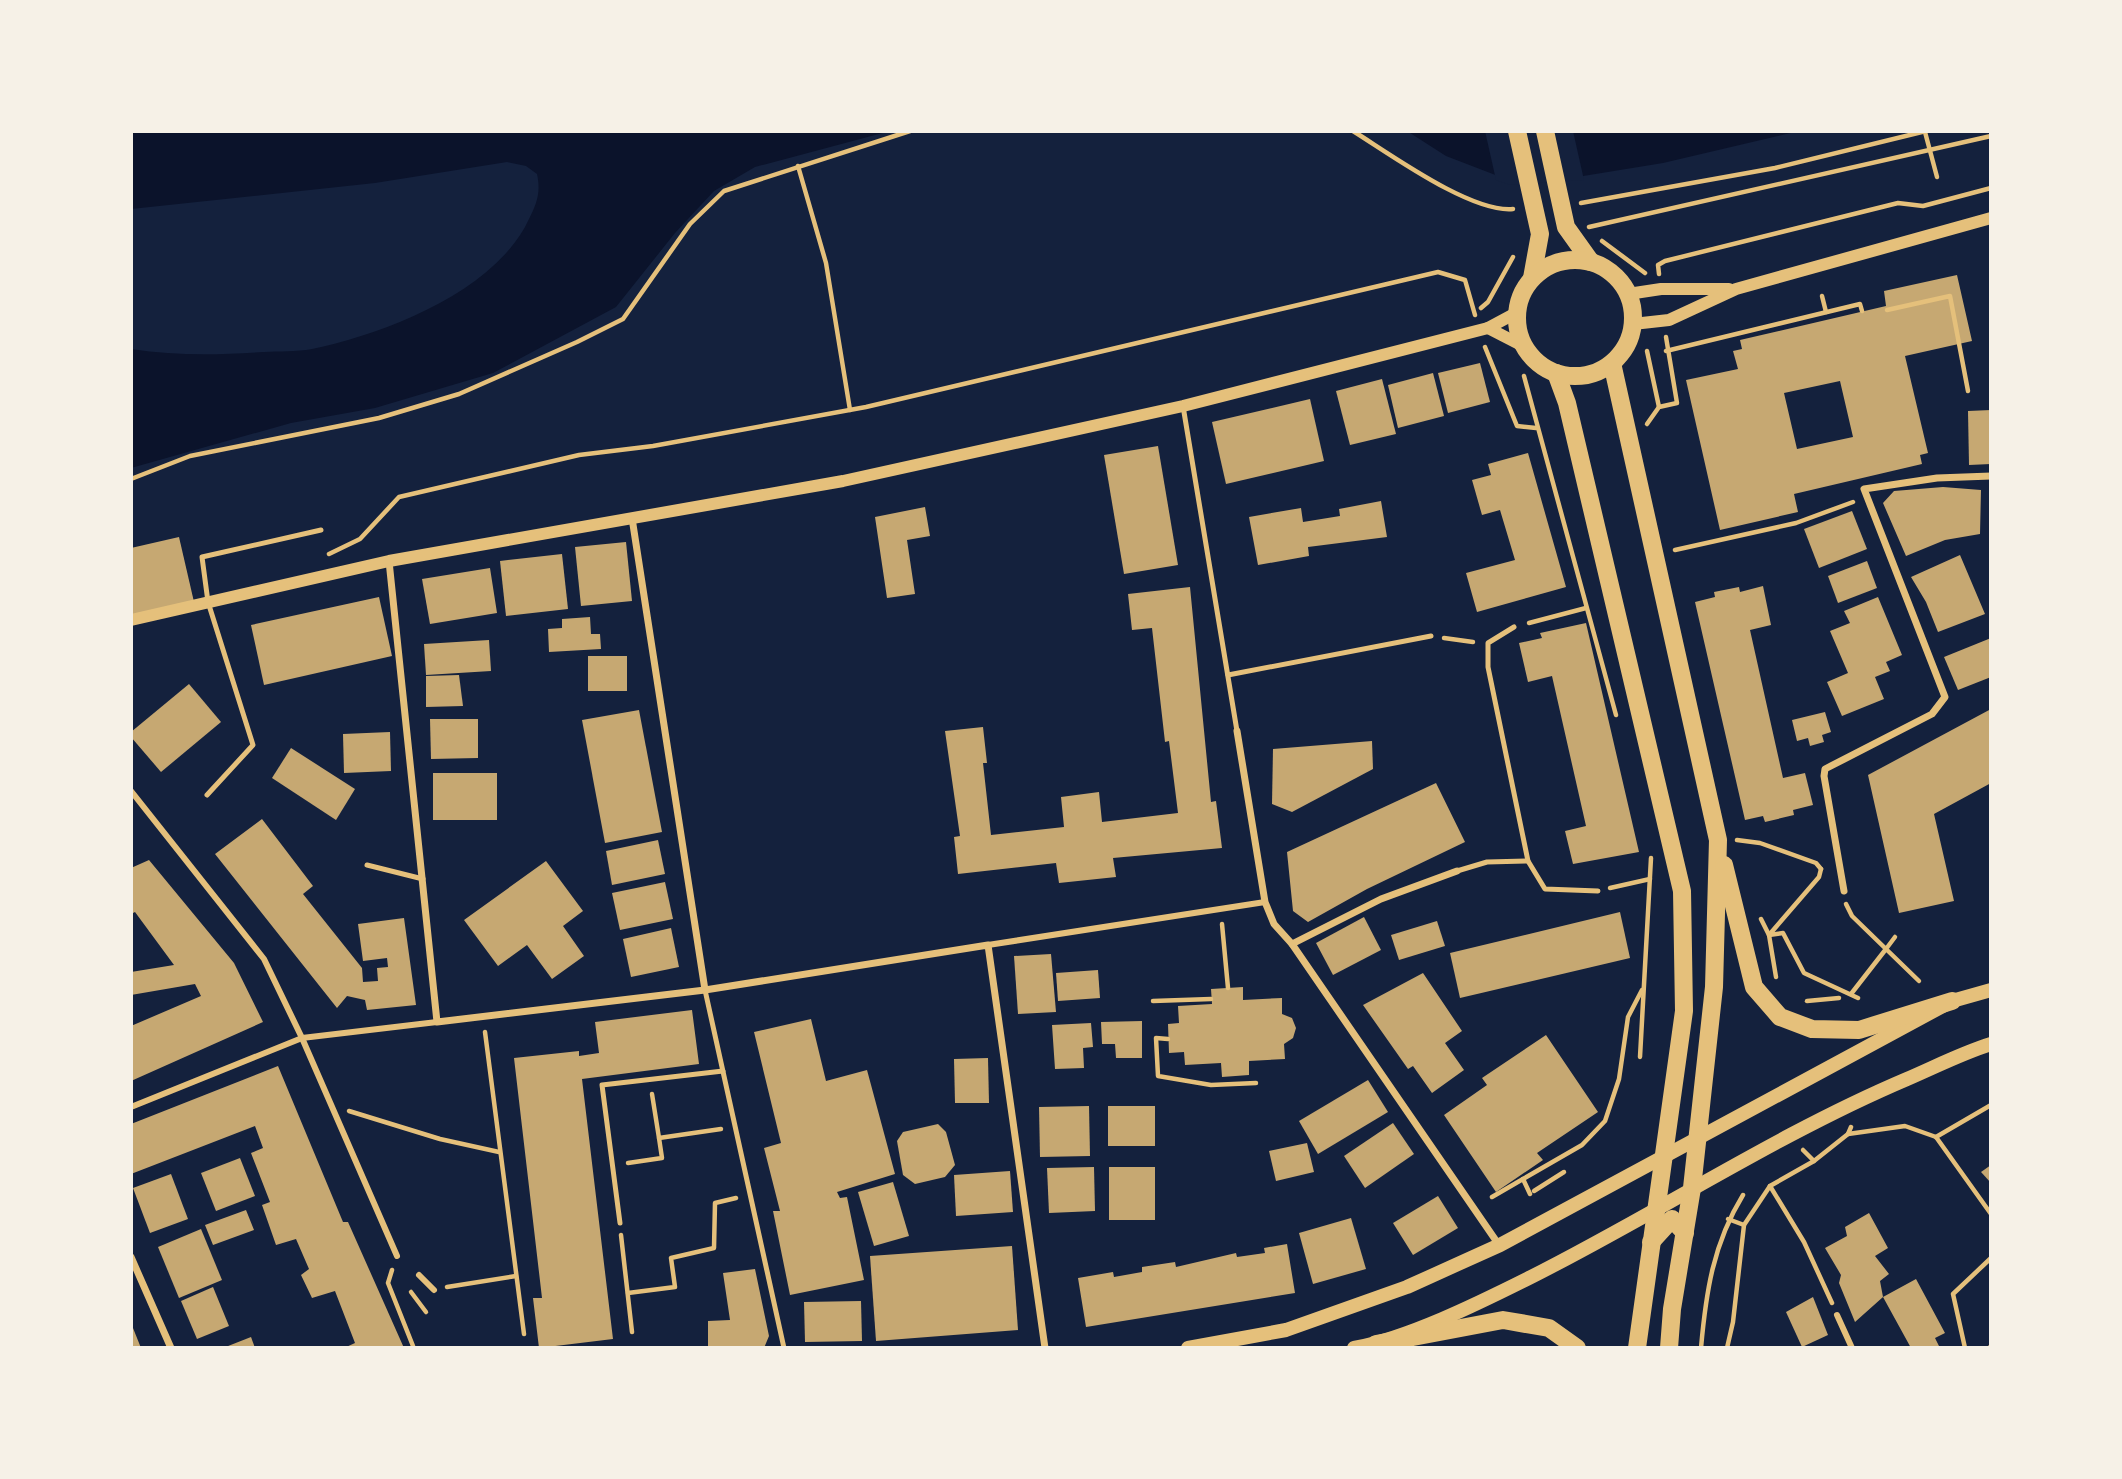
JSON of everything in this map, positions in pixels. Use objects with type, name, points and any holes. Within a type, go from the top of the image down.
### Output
[{"type":"main road","points":[[1517,131],[1540,234],[1532,278],[1521,294],[1516,313],[1517,330],[1523,346],[1543,368],[1556,373],[1586,376],[1612,363],[1626,346],[1633,324],[1628,293],[1606,269],[1591,262],[1560,262],[1532,278]]},
{"type":"main road","points":[[1545,131],[1566,227],[1591,262]]},
{"type":"main road","points":[[1612,363],[1718,840],[1754,988],[1780,1017],[1812,1029],[1859,1030],[1991,990]]},
{"type":"main road","points":[[1556,373],[1566,403],[1682,891],[1684,1011],[1637,1348]]},
{"type":"main road","points":[[1669,1348],[1672,1309],[1692,1188],[1714,987],[1718,840]]},
{"type":"main road","points":[[1188,1348],[1286,1330],[1408,1287],[1500,1245],[1952,1002]]},
{"type":"main road","points":[[1376,1344],[1492,1296],[1655,1212],[1692,1188],[1865,1097],[1991,1044]]},
{"type":"main road","points":[[1651,1242],[1672,1219],[1685,1233]]},
{"type":"main road","points":[[1354,1348],[1503,1320],[1549,1328],[1577,1348]]},
{"type":"street","points":[[1633,324],[1669,320],[1736,289],[1991,218]]},
{"type":"street","points":[[1628,293],[1661,289],[1736,289]]},
{"type":"street","points":[[131,620],[389,561],[843,481],[1183,406],[1484,329],[1516,313]]},
{"type":"street","points":[[1484,329],[1523,346]]},
{"type":"street","points":[[1844,891],[1825,769],[1932,714],[1945,697],[1864,489],[1937,478],[1991,476]]},
{"type":"street","points":[[632,518],[705,990]]},
{"type":"street","points":[[389,561],[437,1022]]},
{"type":"street","points":[[1237,731],[1265,902],[1274,924],[1292,944],[1500,1245]]},
{"type":"street","points":[[131,791],[264,959],[302,1038],[397,1256]]},
{"type":"street","points":[[1292,944],[1381,899],[1457,871]]},
{"type":"street","points":[[131,1107],[302,1038],[705,990],[1265,902]]},
{"type":"street","points":[[988,945],[1045,1348]]},
{"type":"street","points":[[131,1257],[171,1348]]},
{"type":"street","points":[[419,1275],[434,1290]]},
{"type":"street","points":[[1838,1315],[1852,1348]]},
{"type":"lane","points":[[1183,406],[1237,731]]},
{"type":"lane","points":[[206,794],[253,745],[208,603],[202,557],[321,530]]},
{"type":"lane","points":[[1514,627],[1488,643],[1488,667],[1528,861],[1545,889],[1598,891]]},
{"type":"lane","points":[[1228,675],[1431,636]]},
{"type":"lane","points":[[1457,871],[1487,862],[1528,861]]},
{"type":"lane","points":[[368,865],[423,879]]},
{"type":"lane","points":[[705,990],[784,1348]]},
{"type":"lane","points":[[620,1223],[602,1085],[723,1071]]},
{"type":"path","points":[[131,479],[190,456],[379,418],[459,394],[577,342],[623,319],[690,224],[724,191],[910,131]]},
{"type":"path","points":[[1353,131],[1450,191],[1504,210],[1517,209]]},
{"type":"path","points":[[1571,204],[1774,168],[1926,131],[1937,177]]},
{"type":"path","points":[[1659,278],[1637,268],[1612,246],[1591,235],[1585,224],[1991,136]]},
{"type":"path","points":[[798,166],[826,262],[850,410]]},
{"type":"path","points":[[1946,200],[1991,188]]},
{"type":"path","points":[[1475,313],[1488,302],[1516,252]]},
{"type":"path","points":[[317,557],[360,539],[399,497],[579,455],[653,446],[850,410],[1438,272],[1465,280],[1517,426],[1536,428]]},
{"type":"path","points":[[1822,296],[1826,312]]},
{"type":"path","points":[[1887,310],[1950,296],[1968,391]]},
{"type":"path","points":[[1666,351],[1860,304],[1862,311]]},
{"type":"path","points":[[1647,351],[1660,407]]},
{"type":"path","points":[[1524,376],[1619,726]]},
{"type":"path","points":[[1675,550],[1796,523],[1867,498]]},
{"type":"path","points":[[1514,627],[1586,608]]},
{"type":"path","points":[[1431,636],[1488,643]]},
{"type":"path","points":[[1742,853],[1739,840],[1755,841],[1816,863],[1821,869],[1819,877],[1769,935]]},
{"type":"path","points":[[1640,1057],[1651,855]]},
{"type":"path","points":[[1598,891],[1650,879]]},
{"type":"path","points":[[1844,891],[1849,911],[1919,982]]},
{"type":"path","points":[[1759,915],[1769,935],[1776,977]]},
{"type":"path","points":[[1769,935],[1783,933],[1804,973],[1858,998]]},
{"type":"path","points":[[1223,935],[1228,988]]},
{"type":"path","points":[[1851,994],[1895,937]]},
{"type":"path","points":[[1492,1196],[1582,1145],[1605,1121],[1619,1079],[1629,1017],[1644,986]]},
{"type":"path","points":[[1153,1001],[1211,999]]},
{"type":"path","points":[[1807,1001],[1839,999]]},
{"type":"path","points":[[483,1018],[524,1334]]},
{"type":"path","points":[[1168,1039],[1156,1038],[1158,1076],[1211,1085],[1256,1083]]},
{"type":"path","points":[[612,1165],[662,1158],[649,1079]]},
{"type":"path","points":[[1727,1348],[1733,1322],[1744,1224],[1770,1186],[1814,1161],[1848,1134],[1865,1097]]},
{"type":"path","points":[[1936,1138],[1991,1105]]},
{"type":"path","points":[[332,1106],[440,1139],[500,1152]]},
{"type":"path","points":[[659,1138],[735,1126]]},
{"type":"path","points":[[1848,1134],[1905,1126],[1936,1138],[1991,1214]]},
{"type":"path","points":[[1805,1149],[1814,1161]]},
{"type":"path","points":[[1522,1179],[1532,1192],[1564,1172]]},
{"type":"path","points":[[1770,1186],[1804,1242],[1838,1315]]},
{"type":"path","points":[[628,1293],[675,1287],[671,1258],[714,1248],[715,1203],[750,1195]]},
{"type":"path","points":[[1701,1348],[1709,1276],[1716,1246],[1743,1195]]},
{"type":"path","points":[[1728,1219],[1744,1224]]},
{"type":"path","points":[[620,1223],[632,1332]]},
{"type":"path","points":[[397,1256],[388,1283],[413,1346]]},
{"type":"path","points":[[1965,1348],[1953,1294],[1991,1258]]},
{"type":"path","points":[[452,1286],[516,1276]]},
{"type":"water","points":[[131,131],[890,131],[755,167],[714,191],[675,233],[616,307],[493,373],[375,408],[291,423],[131,468],[131,349],[197,354],[300,351],[341,342],[404,320],[465,288],[491,268],[513,245],[529,219],[539,186],[537,174],[526,166],[507,162],[375,183],[131,209]]},
{"type":"water","points":[[1407,131],[1799,131],[1663,163],[1571,178],[1511,181],[1446,156]]},
{"type":"pier","points":[[1485,131],[1573,131],[1584,180],[1510,185],[1496,180]]},
{"type":"building","points":[[1957,275],[1972,341],[1905,356],[1928,453],[1920,455],[1922,464],[1794,494],[1798,512],[1720,530],[1686,380],[1738,369],[1733,351],[1742,349],[1740,340],[1886,306],[1884,291]],"holes":[[[1840,381],[1853,437],[1797,449],[1784,393]]]},
{"type":"building","points":[[1480,363],[1490,402],[1448,413],[1438,373]]},
{"type":"building","points":[[1433,373],[1444,416],[1398,428],[1388,385]]},
{"type":"building","points":[[1382,379],[1396,434],[1350,445],[1336,391]]},
{"type":"building","points":[[1310,399],[1324,461],[1226,484],[1212,422]]},
{"type":"building","points":[[1991,410],[1991,464],[1969,465],[1968,411]]},
{"type":"building","points":[[1158,446],[1178,565],[1124,574],[1104,455]]},
{"type":"building","points":[[1528,453],[1566,587],[1477,612],[1466,573],[1515,560],[1500,510],[1482,515],[1472,480],[1491,475],[1488,464]]},
{"type":"building","points":[[1943,487],[1981,490],[1980,534],[1945,540],[1906,556],[1883,503],[1894,491]]},
{"type":"building","points":[[1381,501],[1387,537],[1308,547],[1309,556],[1258,565],[1249,517],[1301,508],[1303,522],[1340,516],[1339,509]]},
{"type":"building","points":[[925,507],[930,536],[907,540],[915,594],[887,598],[875,517]]},
{"type":"building","points":[[1852,511],[1867,549],[1819,568],[1804,529]]},
{"type":"building","points":[[179,537],[194,602],[131,616],[131,548]]},
{"type":"building","points":[[626,542],[632,601],[581,606],[575,547]]},
{"type":"building","points":[[562,554],[568,609],[506,616],[500,561]]},
{"type":"building","points":[[1960,555],[1985,614],[1938,632],[1926,602],[1911,577]]},
{"type":"building","points":[[1867,561],[1877,588],[1838,603],[1828,576]]},
{"type":"building","points":[[490,568],[497,613],[430,624],[422,579]]},
{"type":"building","points":[[1763,586],[1771,625],[1750,630],[1783,778],[1805,773],[1813,805],[1793,810],[1794,815],[1765,822],[1763,816],[1745,820],[1695,602],[1715,597],[1714,592],[1739,587],[1740,592]]},
{"type":"building","points":[[1190,587],[1211,802],[1216,801],[1222,848],[1113,858],[1116,877],[1059,883],[1056,863],[958,874],[954,837],[960,836],[945,731],[983,727],[987,763],[983,763],[991,835],[1064,827],[1061,797],[1099,792],[1102,822],[1178,813],[1169,741],[1165,742],[1152,628],[1132,630],[1128,594]]},
{"type":"building","points":[[379,597],[392,656],[264,685],[251,625]]},
{"type":"building","points":[[1878,597],[1902,655],[1886,662],[1890,671],[1875,677],[1884,699],[1842,716],[1827,682],[1848,673],[1830,631],[1850,623],[1844,611]]},
{"type":"building","points":[[590,617],[591,634],[600,634],[601,649],[549,652],[548,629],[562,628],[562,619]]},
{"type":"building","points":[[1586,623],[1639,852],[1573,864],[1565,831],[1586,826],[1552,676],[1528,682],[1519,643],[1542,638],[1540,633]]},
{"type":"building","points":[[1991,638],[1991,677],[1958,690],[1944,657]]},
{"type":"building","points":[[489,640],[491,671],[426,675],[424,644]]},
{"type":"building","points":[[588,656],[627,656],[627,691],[588,691]]},
{"type":"building","points":[[459,675],[463,706],[426,707],[426,676]]},
{"type":"building","points":[[189,684],[221,722],[161,772],[131,737],[131,732]]},
{"type":"building","points":[[1991,709],[1991,783],[1934,814],[1954,901],[1899,913],[1868,775]]},
{"type":"building","points":[[639,710],[662,832],[605,843],[582,720]]},
{"type":"building","points":[[1825,712],[1831,732],[1822,735],[1824,742],[1810,746],[1808,738],[1797,741],[1792,720]]},
{"type":"building","points":[[430,719],[478,719],[478,758],[431,759]]},
{"type":"building","points":[[390,732],[391,771],[344,773],[343,734]]},
{"type":"building","points":[[1372,741],[1373,769],[1292,812],[1272,804],[1273,749]]},
{"type":"building","points":[[291,748],[355,789],[336,820],[272,778]]},
{"type":"building","points":[[433,773],[497,773],[497,820],[433,820]]},
{"type":"building","points":[[1436,783],[1465,842],[1367,889],[1308,922],[1293,911],[1287,852]]},
{"type":"building","points":[[262,819],[313,886],[303,894],[362,968],[363,982],[378,981],[377,968],[388,967],[387,958],[363,961],[358,924],[404,918],[416,1005],[367,1010],[365,1000],[347,996],[337,1008],[215,854]]},
{"type":"building","points":[[658,840],[665,874],[612,885],[606,851]]},
{"type":"building","points":[[149,860],[234,963],[263,1022],[131,1081],[131,1026],[201,996],[195,984],[131,995],[131,972],[174,965],[135,912],[131,914],[131,868]]},
{"type":"building","points":[[546,861],[583,911],[563,926],[584,956],[552,979],[527,945],[498,966],[464,920]]},
{"type":"building","points":[[665,882],[673,919],[620,930],[612,893]]},
{"type":"building","points":[[1620,912],[1630,958],[1460,998],[1450,953]]},
{"type":"building","points":[[1364,917],[1381,950],[1333,975],[1316,943]]},
{"type":"building","points":[[1437,921],[1445,946],[1399,960],[1391,935]]},
{"type":"building","points":[[671,928],[679,967],[631,977],[623,939]]},
{"type":"building","points":[[1051,954],[1056,1012],[1018,1014],[1014,956]]},
{"type":"building","points":[[1098,970],[1100,998],[1058,1001],[1056,973]]},
{"type":"building","points":[[1423,973],[1462,1031],[1445,1043],[1464,1070],[1432,1093],[1413,1066],[1408,1069],[1363,1005]]},
{"type":"building","points":[[1243,987],[1243,1000],[1282,998],[1282,1014],[1292,1018],[1296,1028],[1293,1038],[1284,1044],[1285,1059],[1249,1061],[1249,1075],[1222,1077],[1221,1063],[1185,1065],[1184,1052],[1169,1053],[1168,1024],[1179,1023],[1178,1006],[1212,1004],[1211,989]]},
{"type":"building","points":[[692,1010],[699,1064],[582,1079],[613,1339],[539,1348],[533,1298],[542,1298],[514,1058],[579,1051],[579,1056],[599,1053],[595,1022]]},
{"type":"building","points":[[811,1019],[826,1081],[867,1070],[895,1174],[837,1192],[840,1198],[847,1197],[864,1280],[790,1295],[773,1211],[780,1211],[764,1148],[781,1143],[754,1032]]},
{"type":"building","points":[[1142,1021],[1142,1058],[1116,1058],[1115,1044],[1102,1044],[1101,1022]]},
{"type":"building","points":[[1091,1023],[1093,1047],[1083,1048],[1084,1068],[1055,1069],[1052,1025]]},
{"type":"building","points":[[1546,1035],[1598,1112],[1537,1153],[1543,1160],[1496,1192],[1444,1115],[1487,1085],[1482,1078]]},
{"type":"building","points":[[988,1058],[989,1103],[955,1103],[954,1059]]},
{"type":"building","points":[[278,1066],[343,1222],[348,1222],[404,1348],[344,1348],[355,1343],[335,1291],[312,1298],[301,1275],[309,1269],[296,1239],[276,1245],[262,1205],[270,1202],[251,1153],[263,1148],[255,1126],[131,1174],[131,1124]]},
{"type":"building","points":[[1368,1080],[1388,1112],[1318,1154],[1299,1121]]},
{"type":"building","points":[[1089,1106],[1090,1156],[1040,1157],[1039,1107]]},
{"type":"building","points":[[1108,1106],[1155,1106],[1155,1146],[1108,1146]]},
{"type":"building","points":[[1393,1123],[1414,1154],[1365,1188],[1344,1156]]},
{"type":"building","points":[[938,1124],[946,1132],[955,1165],[945,1177],[915,1184],[903,1175],[897,1141],[903,1132]]},
{"type":"building","points":[[1307,1143],[1314,1172],[1276,1181],[1269,1151]]},
{"type":"building","points":[[240,1158],[255,1196],[216,1211],[201,1173]]},
{"type":"building","points":[[1991,1165],[1991,1183],[1981,1172]]},
{"type":"building","points":[[1094,1167],[1095,1211],[1049,1213],[1047,1168]]},
{"type":"building","points":[[1109,1167],[1155,1167],[1155,1220],[1109,1220]]},
{"type":"building","points":[[1010,1171],[1013,1212],[956,1216],[954,1175]]},
{"type":"building","points":[[171,1174],[188,1219],[150,1233],[133,1188]]},
{"type":"building","points":[[893,1182],[909,1236],[874,1246],[858,1192]]},
{"type":"building","points":[[1438,1196],[1458,1228],[1413,1255],[1393,1223]]},
{"type":"building","points":[[246,1210],[254,1230],[213,1245],[205,1225]]},
{"type":"building","points":[[1869,1213],[1888,1248],[1875,1256],[1889,1274],[1880,1281],[1883,1297],[1855,1322],[1839,1283],[1841,1275],[1825,1248],[1847,1236],[1845,1227]]},
{"type":"building","points":[[1351,1218],[1366,1269],[1313,1284],[1299,1233]]},
{"type":"building","points":[[201,1229],[222,1280],[179,1298],[158,1247]]},
{"type":"building","points":[[1287,1244],[1295,1293],[1086,1327],[1078,1278],[1113,1272],[1114,1277],[1142,1272],[1142,1267],[1175,1262],[1176,1267],[1236,1253],[1237,1257],[1265,1253],[1264,1248]]},
{"type":"building","points":[[1012,1246],[1018,1330],[876,1341],[870,1256]]},
{"type":"building","points":[[755,1269],[769,1336],[764,1348],[708,1348],[708,1321],[730,1320],[723,1273]]},
{"type":"building","points":[[1916,1279],[1945,1333],[1935,1338],[1940,1348],[1911,1348],[1883,1297]]},
{"type":"building","points":[[213,1287],[229,1326],[197,1339],[181,1301]]},
{"type":"building","points":[[1813,1297],[1828,1335],[1802,1347],[1786,1312]]},
{"type":"building","points":[[861,1301],[862,1341],[805,1342],[804,1302]]},
{"type":"building","points":[[131,1323],[141,1348],[131,1348]]},
{"type":"building","points":[[251,1337],[255,1348],[223,1348]]}]
